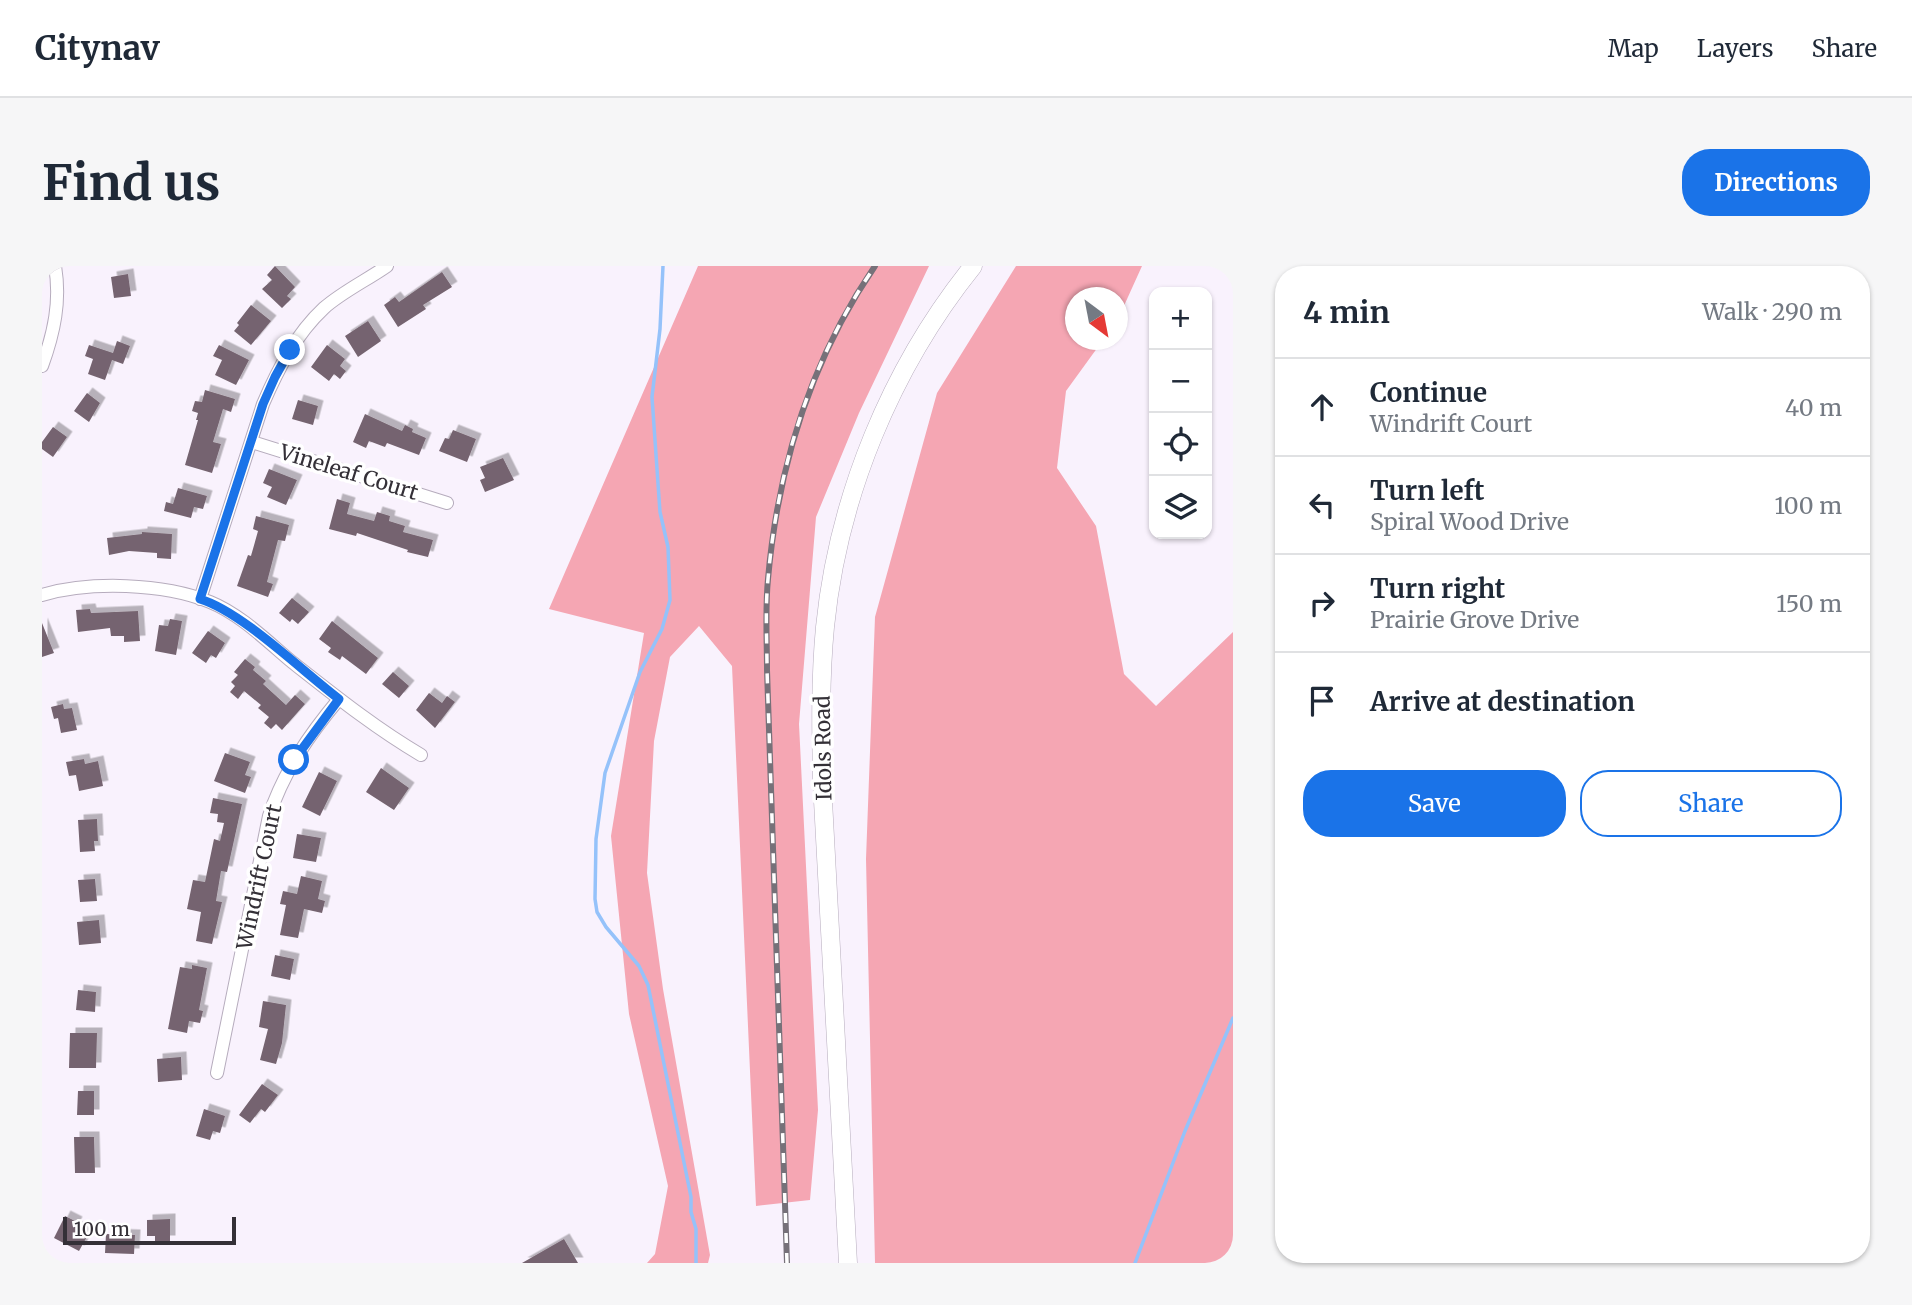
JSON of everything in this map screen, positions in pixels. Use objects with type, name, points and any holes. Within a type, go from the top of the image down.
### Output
[{"type":"main road","name":"Idols Road","points":[[848,1263],[822,782],[821,709],[825,627],[835,558],[851,497],[878,425],[891,394],[923,337],[952,291],[973,266]]},
{"type":"street","points":[[42,366],[55,323],[58,297],[55,266]]},
{"type":"street","points":[[200,599],[275,377],[290,350],[325,307],[387,266]]},
{"type":"street","name":"Vineleaf Court","points":[[252,442],[447,503]]},
{"type":"street","points":[[42,595],[69,589],[114,586],[162,591],[211,603],[235,617],[383,732],[421,755]]},
{"type":"street","name":"Windrift Court","points":[[218,1073],[270,816],[279,787],[294,760],[339,699]]},
{"type":"shaded area","points":[[698,266],[929,266],[859,413],[816,517],[799,724],[818,1110],[810,1200],[756,1206],[732,666],[699,626],[670,657],[654,741],[647,873],[663,989],[710,1255],[708,1263],[647,1263],[655,1254],[668,1186],[629,1014],[611,836],[644,633],[549,609]]},
{"type":"shaded area","points":[[1016,266],[1142,266],[1128,297],[1128,287],[1065,287],[1065,350],[1096,350],[1066,391],[1057,468],[1096,526],[1124,674],[1156,706],[1233,632],[1233,1263],[875,1263],[866,859],[875,617],[937,393]]},
{"type":"building","points":[[275,266],[295,287],[287,296],[291,299],[282,308],[262,289],[272,280],[267,275]]},
{"type":"building","points":[[442,272],[452,287],[423,305],[426,309],[398,327],[384,305],[395,297],[399,302]]},
{"type":"building","points":[[128,274],[131,296],[114,298],[111,277]]},
{"type":"building","points":[[251,305],[271,321],[251,345],[234,331]]},
{"type":"building","points":[[368,321],[381,341],[358,357],[345,336]]},
{"type":"building","points":[[117,341],[130,346],[123,364],[112,360],[105,380],[88,374],[93,359],[85,356],[89,345],[113,353]]},
{"type":"building","points":[[219,345],[249,360],[236,385],[215,375],[222,360],[213,356]]},
{"type":"building","points":[[327,345],[345,359],[340,366],[346,371],[340,379],[334,374],[329,381],[311,367]]},
{"type":"building","points":[[205,390],[235,399],[231,412],[223,409],[213,442],[221,444],[212,473],[185,465],[198,420],[198,413],[192,411],[195,401],[202,402]]},
{"type":"building","points":[[87,393],[100,403],[89,422],[74,411]]},
{"type":"building","points":[[298,400],[318,406],[313,425],[292,419]]},
{"type":"building","points":[[365,414],[402,431],[405,425],[413,429],[412,432],[426,438],[419,455],[387,443],[385,447],[369,441],[366,448],[353,442]]},
{"type":"building","points":[[53,427],[67,437],[53,457],[42,449],[42,442]]},
{"type":"building","points":[[453,430],[476,439],[467,462],[439,451],[445,438],[449,439]]},
{"type":"building","points":[[503,458],[514,480],[485,492],[480,480],[485,478],[480,467]]},
{"type":"building","points":[[269,469],[297,480],[286,505],[267,497],[272,487],[263,483]]},
{"type":"building","points":[[178,488],[207,496],[203,509],[194,507],[191,518],[164,511],[166,502],[173,504]]},
{"type":"building","points":[[337,499],[350,503],[347,514],[374,521],[377,512],[390,516],[389,521],[405,526],[403,532],[433,540],[428,557],[357,533],[356,536],[329,529]]},
{"type":"building","points":[[256,516],[289,525],[285,541],[278,540],[267,582],[273,584],[268,597],[237,586],[248,555],[251,556],[258,531],[253,529]]},
{"type":"building","points":[[142,532],[172,534],[171,559],[157,558],[157,553],[129,551],[109,555],[107,538]]},
{"type":"building","points":[[292,598],[309,612],[298,624],[292,619],[290,622],[279,613]]},
{"type":"building","points":[[90,609],[91,613],[138,611],[140,641],[124,642],[124,636],[111,636],[110,628],[78,632],[76,610]]},
{"type":"building","points":[[170,619],[182,621],[176,655],[155,651],[159,625],[168,626]]},
{"type":"building","points":[[332,621],[378,658],[366,674],[342,656],[340,660],[328,652],[331,648],[319,639]]},
{"type":"building","points":[[42,623],[54,653],[42,657]]},
{"type":"building","points":[[208,631],[225,643],[216,658],[211,655],[206,663],[192,653]]},
{"type":"building","points":[[245,659],[266,681],[263,684],[286,705],[295,695],[305,704],[282,730],[276,724],[271,729],[264,723],[269,717],[258,708],[261,705],[244,691],[238,699],[230,692],[235,686],[231,682],[238,675],[234,672]]},
{"type":"building","points":[[393,672],[409,686],[399,698],[382,684]]},
{"type":"building","points":[[429,693],[442,703],[447,696],[455,702],[435,728],[416,710]]},
{"type":"building","points":[[63,704],[64,709],[72,708],[77,730],[61,733],[58,718],[54,719],[51,707]]},
{"type":"building","points":[[225,753],[250,762],[245,775],[251,777],[245,793],[214,781]]},
{"type":"building","points":[[84,759],[85,764],[98,761],[103,786],[79,791],[76,775],[69,776],[66,762]]},
{"type":"building","points":[[381,768],[409,788],[394,810],[366,792]]},
{"type":"building","points":[[319,772],[337,781],[320,816],[302,807]]},
{"type":"building","points":[[213,798],[242,804],[227,872],[221,871],[216,901],[222,902],[212,944],[196,941],[201,912],[187,909],[193,880],[205,882],[214,839],[220,841],[224,823],[217,822],[218,814],[210,813]]},
{"type":"building","points":[[97,819],[98,841],[94,841],[95,851],[80,852],[78,820]]},
{"type":"building","points":[[297,834],[321,838],[316,862],[293,858]]},
{"type":"building","points":[[301,876],[322,881],[318,899],[325,901],[322,913],[304,909],[298,938],[280,935],[286,905],[280,904],[283,891],[297,894]]},
{"type":"building","points":[[95,879],[97,901],[80,902],[78,880]]},
{"type":"building","points":[[99,920],[101,943],[79,945],[77,922]]},
{"type":"building","points":[[275,955],[294,959],[290,980],[271,976]]},
{"type":"building","points":[[192,965],[207,968],[199,1010],[203,1011],[200,1023],[189,1021],[187,1033],[168,1029],[180,967],[192,969]]},
{"type":"building","points":[[78,990],[96,992],[95,1012],[76,1010]]},
{"type":"building","points":[[263,1001],[286,1005],[282,1043],[276,1064],[260,1060],[268,1029],[259,1027]]},
{"type":"building","points":[[70,1033],[97,1033],[96,1068],[69,1068]]},
{"type":"building","points":[[181,1057],[182,1080],[158,1082],[157,1059]]},
{"type":"building","points":[[262,1084],[278,1095],[265,1112],[261,1109],[250,1123],[239,1115]]},
{"type":"building","points":[[78,1091],[94,1091],[94,1115],[77,1115]]},
{"type":"building","points":[[204,1109],[225,1116],[220,1133],[213,1131],[210,1140],[196,1136]]},
{"type":"building","points":[[74,1137],[94,1137],[95,1173],[75,1173]]},
{"type":"building","points":[[65,1216],[77,1222],[75,1226],[89,1233],[79,1251],[54,1238]]},
{"type":"building","points":[[170,1219],[170,1241],[155,1241],[155,1236],[147,1236],[147,1220]]},
{"type":"building","points":[[106,1234],[135,1235],[134,1254],[105,1253]]},
{"type":"building","points":[[564,1239],[578,1263],[522,1263]]},
{"type":"waterway","points":[[663,266],[660,329],[652,397],[660,512],[668,547],[670,600],[662,629],[640,672],[605,773],[596,839],[595,899],[597,912],[606,927],[639,966],[648,985],[691,1197],[691,1212],[696,1229],[696,1263]]},
{"type":"waterway","points":[[1135,1263],[1185,1131],[1233,1018]]},
{"type":"railway","points":[[787,1263],[767,670],[768,579],[780,495],[801,415],[832,339],[875,266]]},
{"type":"route","points":[[290,350],[263,404],[200,599],[235,617],[339,699],[294,760]]}]
